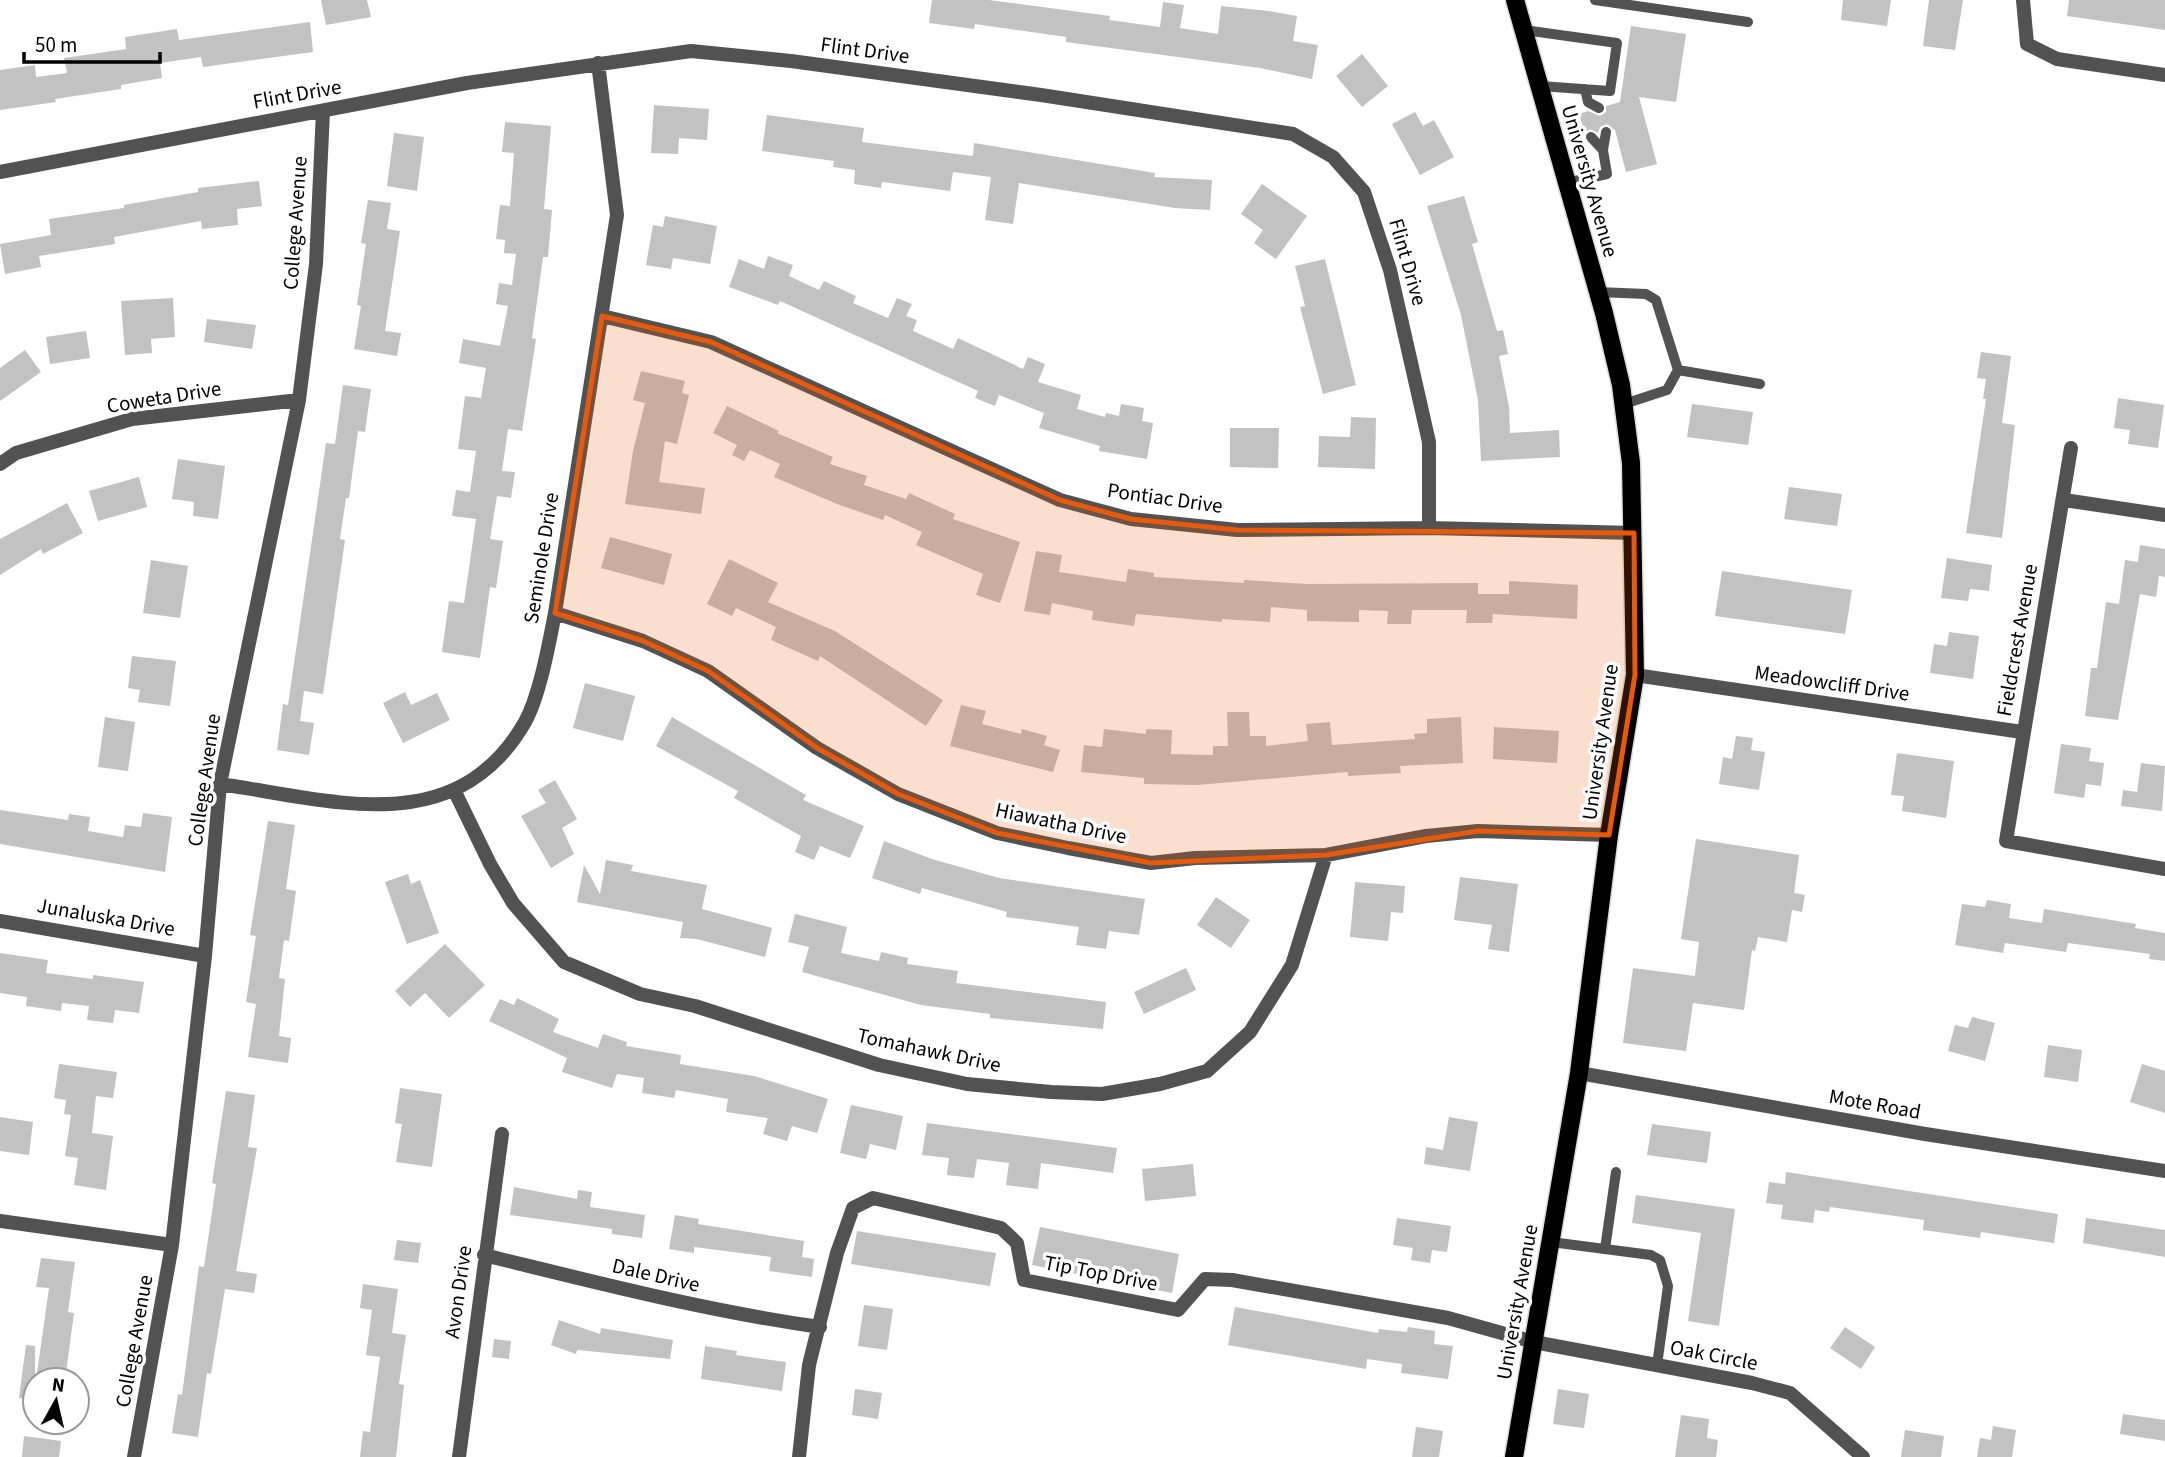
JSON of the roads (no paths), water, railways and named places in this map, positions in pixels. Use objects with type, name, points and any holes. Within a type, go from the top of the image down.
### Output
[{"type":"main road","name":"University Avenue","points":[[1514,1457],[1579,1073],[1609,835],[1635,675],[1634,533],[1631,463],[1624,404],[1598,292],[1515,0]]},
{"type":"street","points":[[2023,0],[2027,44],[2057,59],[2165,75]]},
{"type":"street","name":"Flint Drive","points":[[0,172],[467,83],[691,51],[791,61],[1293,134],[1314,144],[1350,173],[1364,192],[1390,270],[1429,442],[1429,528]]},
{"type":"street","name":"Seminole Drive","points":[[220,784],[357,803],[402,806],[455,792],[497,761],[526,720],[547,653],[555,613],[617,215],[598,63]]},
{"type":"street","name":"College Avenue","points":[[134,1457],[172,1245],[205,956],[220,784],[299,400],[316,264],[323,111]]},
{"type":"street","name":"Pontiac Drive","points":[[602,316],[712,342],[1060,500],[1131,519],[1237,530],[1429,528],[1634,533]]},
{"type":"street","name":"Coweta Drive","points":[[0,464],[16,453],[132,419],[299,400]]},
{"type":"street","name":"Fieldcrest Avenue","points":[[2071,448],[2006,841],[2165,869]]},
{"type":"street","points":[[2064,500],[2165,515]]},
{"type":"street","name":"Hiawatha Drive","points":[[555,613],[643,640],[708,671],[817,748],[898,794],[997,833],[1151,863],[1195,858],[1326,855],[1426,836],[1478,831],[1609,835]]},
{"type":"street","name":"Meadowcliff Drive","points":[[1635,675],[2022,732]]},
{"type":"street","name":"Tomahawk Drive","points":[[455,792],[490,864],[513,903],[564,962],[640,993],[695,1006],[879,1065],[967,1084],[1051,1092],[1102,1094],[1160,1084],[1207,1071],[1250,1032],[1292,965],[1326,855]]},
{"type":"street","name":"Junaluska Drive","points":[[0,920],[205,956]]},
{"type":"street","name":"Mote Road","points":[[1579,1073],[1925,1134],[2165,1171]]},
{"type":"street","name":"Avon Drive","points":[[459,1457],[502,1134]]},
{"type":"street","name":"Tip Top Drive","points":[[799,1457],[809,1365],[837,1253],[853,1208],[873,1198],[1001,1228],[1017,1243],[1024,1280],[1178,1310],[1205,1279],[1232,1280],[1448,1318],[1534,1342]]},
{"type":"street","points":[[0,1221],[172,1245]]},
{"type":"street","name":"Dale Drive","points":[[484,1255],[654,1297],[820,1327]]},
{"type":"street","name":"Oak Circle","points":[[1534,1342],[1790,1393],[1863,1457]]},
{"type":"lane","points":[[1595,0],[1748,22]]},
{"type":"lane","points":[[1524,30],[1617,43],[1610,91],[1540,86]]},
{"type":"lane","points":[[1585,89],[1586,107],[1599,108]]},
{"type":"lane","points":[[1566,183],[1607,174],[1603,150],[1606,132]]},
{"type":"lane","points":[[1591,137],[1603,150]]},
{"type":"lane","points":[[1598,292],[1646,293],[1656,300],[1678,370],[1667,390],[1624,404]]},
{"type":"lane","points":[[1678,370],[1760,384]]},
{"type":"lane","points":[[1605,1249],[1616,1172]]},
{"type":"lane","points":[[1551,1242],[1651,1255],[1660,1260],[1668,1286],[1657,1365]]}]
